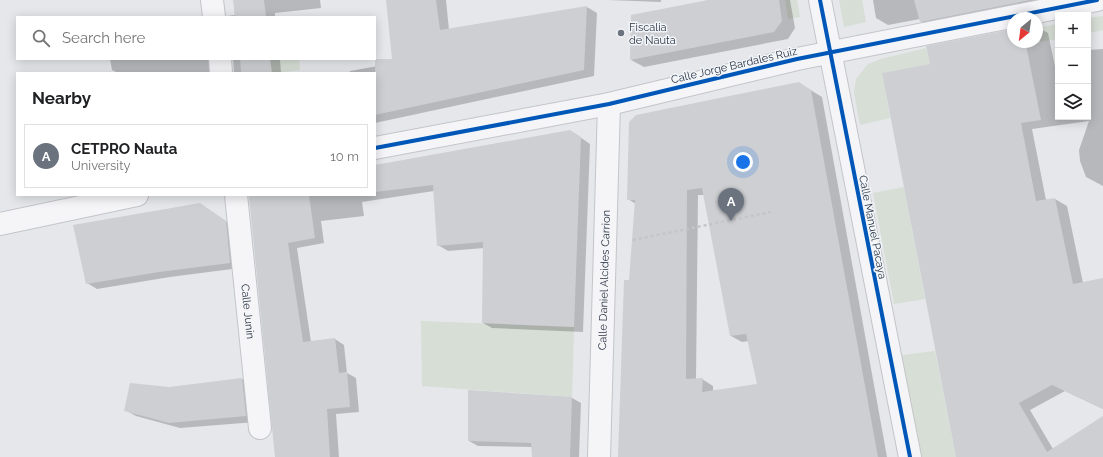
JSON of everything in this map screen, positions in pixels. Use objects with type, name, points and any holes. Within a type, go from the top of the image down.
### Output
[{"type":"street","points":[[212,0],[214,16]]},
{"type":"street","name":"Calle Manuel Pacaya","points":[[820,0],[910,457]]},
{"type":"street","name":"Calle Jorge Bardales Ruiz","points":[[376,148],[609,104],[830,52],[1097,0]]},
{"type":"street","points":[[220,60],[221,72]]},
{"type":"street","name":"Calle Daniel Alcides Carrion","points":[[599,457],[609,104]]},
{"type":"street","points":[[0,224],[133,196]]},
{"type":"street","name":"Calle Junin","points":[[236,196],[260,428]]},
{"type":"path","points":[[605,245],[771,212]]},
{"type":"shaded area","points":[[785,0],[797,0],[800,17],[788,19]]},
{"type":"shaded area","points":[[839,0],[862,0],[866,22],[844,27]]},
{"type":"shaded area","points":[[1103,16],[1103,30],[1091,32],[1091,18]]},
{"type":"shaded area","points":[[1055,25],[1055,40],[1043,42],[1043,27]]},
{"type":"shaded area","points":[[926,48],[930,64],[882,73],[890,118],[860,125],[854,93],[856,79],[868,64],[881,59]]},
{"type":"shaded area","points":[[299,60],[300,70],[283,72],[241,72],[240,61]]},
{"type":"shaded area","points":[[904,187],[925,299],[894,304],[873,193]]},
{"type":"shaded area","points":[[421,321],[574,327],[572,397],[422,386]]},
{"type":"shaded area","points":[[935,351],[956,457],[916,457],[896,356]]},
{"type":"building","points":[[233,0],[264,0],[266,16],[235,16]]},
{"type":"building","points":[[386,0],[436,0],[440,30],[587,6],[584,70],[376,115],[375,60],[392,59]]},
{"type":"building","points":[[708,0],[779,0],[782,21],[774,32],[630,60],[631,15]]},
{"type":"building","points":[[914,0],[1030,0],[920,22]]},
{"type":"building","points":[[1007,30],[1007,48],[1027,48],[1041,120],[1021,123],[1036,201],[1055,198],[1073,284],[1103,278],[1103,409],[1052,385],[1019,403],[1047,452],[1103,416],[1103,457],[956,457],[882,73],[930,64],[926,46]]},
{"type":"building","points":[[240,60],[270,60],[272,72],[241,72]]},
{"type":"building","points":[[799,82],[811,90],[878,457],[618,457],[624,280],[629,280],[635,200],[627,200],[629,122],[636,115]],"holes":[[[702,188],[730,336],[746,334],[757,384],[702,392],[703,378],[686,379],[687,190]]]},
{"type":"building","points":[[570,130],[581,137],[574,327],[482,323],[483,242],[437,246],[433,185],[376,192],[376,165]]},
{"type":"building","points":[[309,196],[315,238],[288,243],[303,342],[335,338],[339,373],[347,372],[350,407],[327,409],[330,457],[275,457],[249,197]]},
{"type":"building","points":[[200,203],[226,221],[230,263],[159,272],[86,284],[73,225]]},
{"type":"building","points":[[242,378],[246,416],[169,423],[124,411],[130,383],[169,387]]},
{"type":"building","points":[[468,390],[572,397],[570,457],[532,457],[531,443],[468,441]]},
{"type":"cycle path","points":[[820,0],[910,457]]},
{"type":"cycle path","points":[[376,148],[609,104],[797,59],[1097,0]]},
{"type":"place","name":"Fiscalia de Nauta","points":[[621,33]]},
{"type":"place","name":"CETPRO Nauta","points":[[731,221]]}]
